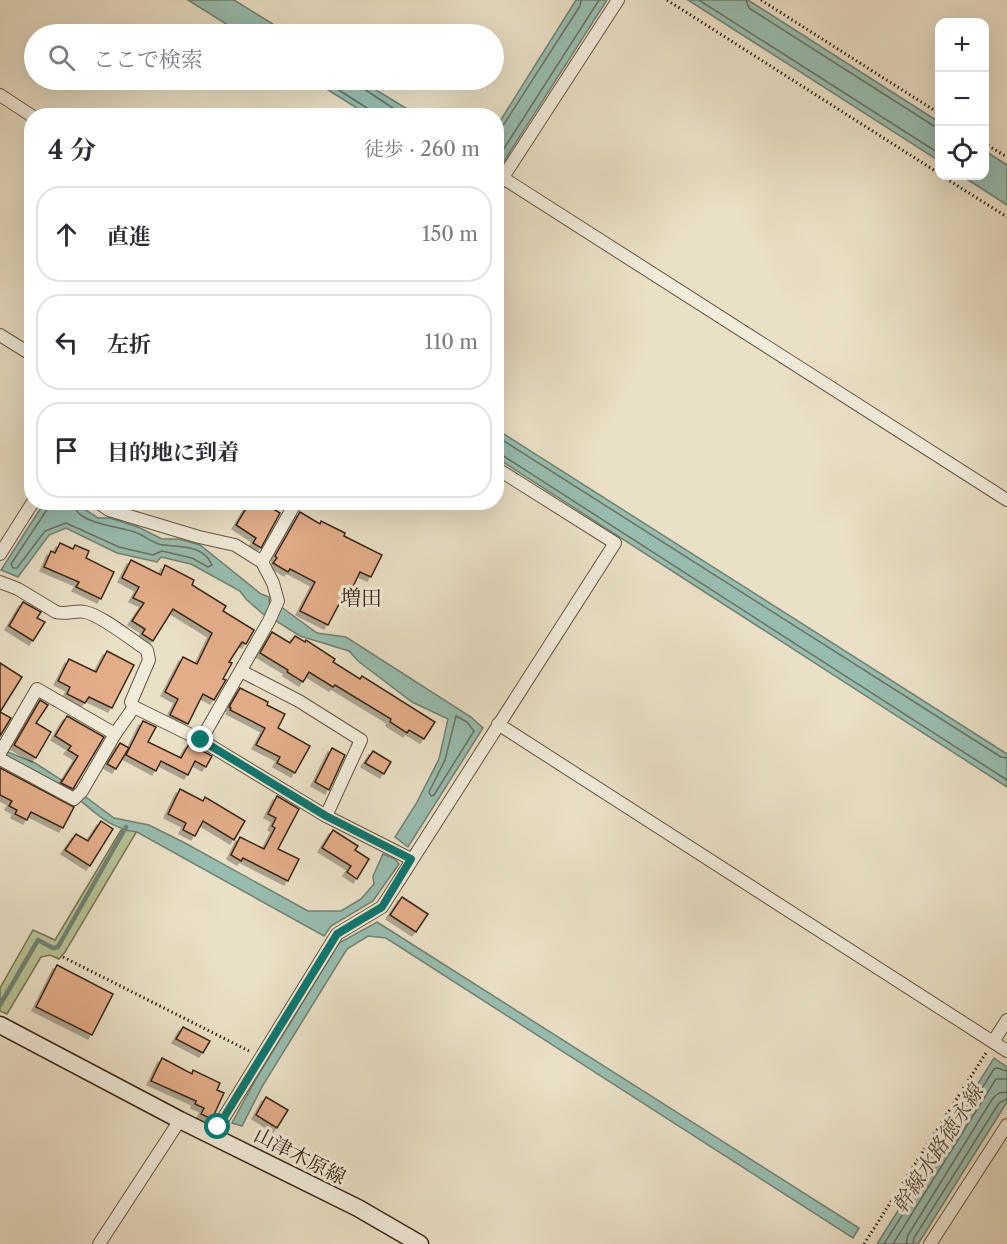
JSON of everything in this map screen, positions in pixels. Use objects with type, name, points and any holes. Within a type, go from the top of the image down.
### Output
[{"type":"street","points":[[504,177],[618,0]]},
{"type":"street","points":[[0,95],[24,111]]},
{"type":"street","points":[[504,186],[1007,501]]},
{"type":"street","points":[[0,335],[24,350]]},
{"type":"street","points":[[213,1135],[337,934],[382,907],[615,543],[504,473]]},
{"type":"street","points":[[0,554],[28,510]]},
{"type":"street","points":[[109,510],[199,537],[235,544],[262,562],[273,584],[278,601],[269,621],[201,740]]},
{"type":"street","points":[[262,562],[291,510]]},
{"type":"street","points":[[0,582],[18,589],[56,612],[62,614],[82,611],[93,615],[147,650],[149,660],[131,702],[134,707],[201,740],[326,816],[411,859]]},
{"type":"street","points":[[241,671],[299,701],[362,740],[326,816]]},
{"type":"street","points":[[2,749],[37,689],[115,734]]},
{"type":"street","points":[[0,759],[78,795],[134,707]]},
{"type":"street","points":[[498,724],[1007,1051]]},
{"type":"street","points":[[993,1042],[1007,1020]]},
{"type":"street","name":"山津木原線","points":[[0,1025],[180,1120],[358,1208],[420,1244]]},
{"type":"street","points":[[99,1244],[180,1120]]},
{"type":"street","points":[[930,1244],[1007,1125]]},
{"type":"path","points":[[667,0],[935,171]]},
{"type":"path","points":[[761,0],[935,111]]},
{"type":"path","points":[[989,146],[1007,157]]},
{"type":"path","points":[[949,180],[1007,217]]},
{"type":"path","points":[[63,957],[261,1057]]},
{"type":"path","points":[[864,1244],[993,1042]]},
{"type":"green space","points":[[121,830],[137,831],[65,952],[59,959],[50,955],[41,957],[7,1014],[0,1011],[0,988],[33,930],[55,940]]},
{"type":"water","points":[[188,0],[234,0],[273,24],[226,24]]},
{"type":"water","points":[[576,0],[607,0],[504,161],[504,115]]},
{"type":"water","points":[[688,0],[748,0],[935,119],[935,158]]},
{"type":"water","points":[[328,90],[376,90],[406,108],[357,108]]},
{"type":"water","points":[[989,154],[1007,165],[1007,205],[968,180],[989,180]]},
{"type":"water","points":[[504,434],[1007,754],[1007,787],[504,463]]},
{"type":"water","points":[[40,510],[86,510],[98,518],[110,518],[138,527],[162,539],[179,539],[200,545],[261,594],[269,597],[270,607],[264,615],[240,591],[191,564],[161,557],[157,562],[117,553],[66,528],[49,535],[18,577],[1,570]]},
{"type":"water","points":[[280,606],[317,633],[346,637],[471,717],[483,728],[408,847],[395,837],[416,804],[439,759],[448,719],[412,702],[358,661],[349,651],[300,636],[276,621]]},
{"type":"water","points":[[0,749],[35,763],[114,818],[149,825],[308,911],[341,911],[361,899],[374,884],[373,876],[383,854],[395,859],[399,864],[373,901],[331,926],[324,936],[137,832],[126,830],[107,821],[65,789],[7,757]]},
{"type":"water","points":[[377,922],[859,1228],[853,1238],[386,938],[368,936],[347,949],[263,1085],[242,1126],[232,1123],[256,1079],[339,943]]},
{"type":"water","name":"幹線水路徳永線","points":[[994,1058],[1007,1067],[1007,1102],[918,1244],[877,1244]]},
{"type":"building","points":[[245,510],[275,510],[280,513],[261,548],[253,543],[256,538],[236,525]]},
{"type":"building","points":[[300,512],[320,524],[321,521],[345,533],[344,536],[382,555],[371,577],[360,572],[349,595],[345,593],[328,625],[300,611],[315,582],[290,569],[288,572],[273,563]]},
{"type":"building","points":[[60,543],[73,549],[75,545],[89,551],[86,558],[114,572],[101,599],[76,587],[79,582],[44,567],[51,551],[55,553]]},
{"type":"building","points":[[131,560],[161,575],[165,565],[194,580],[192,585],[226,606],[223,611],[254,630],[246,644],[242,642],[229,662],[232,663],[223,679],[226,680],[214,700],[203,694],[188,724],[170,715],[178,699],[165,692],[183,657],[197,664],[212,633],[173,609],[153,641],[142,634],[145,629],[132,621],[144,603],[133,598],[139,587],[122,578]]},
{"type":"building","points":[[23,602],[41,612],[37,618],[45,622],[33,641],[9,626]]},
{"type":"building","points":[[272,632],[290,643],[295,636],[305,642],[306,640],[335,659],[333,662],[360,679],[362,676],[435,722],[424,739],[409,730],[407,733],[390,722],[391,719],[309,672],[303,682],[260,653]]},
{"type":"building","points":[[107,651],[134,665],[112,708],[89,697],[85,703],[67,694],[70,687],[58,681],[69,659],[96,672]]},
{"type":"building","points":[[0,663],[22,677],[0,712]]},
{"type":"building","points":[[240,688],[268,702],[267,705],[285,714],[278,728],[310,746],[295,773],[277,763],[280,757],[256,745],[265,728],[230,710],[229,707]]},
{"type":"building","points":[[40,700],[48,705],[36,723],[51,732],[36,758],[14,745]]},
{"type":"building","points":[[0,712],[11,718],[0,736]]},
{"type":"building","points":[[67,716],[104,737],[73,789],[61,783],[78,756],[68,750],[71,746],[55,736]]},
{"type":"building","points":[[143,721],[156,727],[148,742],[181,758],[189,744],[212,756],[206,767],[195,761],[188,775],[161,761],[156,771],[126,755]]},
{"type":"building","points":[[120,743],[129,748],[116,769],[107,764]]},
{"type":"building","points":[[332,748],[345,755],[329,790],[315,782]]},
{"type":"building","points":[[373,751],[391,762],[384,774],[365,763]]},
{"type":"building","points":[[0,768],[74,807],[63,828],[31,812],[27,820],[15,814],[17,810],[9,806],[12,801],[0,795]]},
{"type":"building","points":[[180,789],[203,801],[205,797],[245,821],[234,840],[203,821],[195,836],[183,830],[186,823],[168,814]]},
{"type":"building","points":[[277,796],[299,809],[278,849],[299,859],[288,881],[243,858],[241,861],[231,855],[240,837],[264,849],[275,828],[272,826],[276,818],[268,814]]},
{"type":"building","points":[[101,821],[113,829],[90,866],[65,850],[76,834],[88,841]]},
{"type":"building","points":[[333,830],[358,846],[355,850],[369,859],[357,879],[347,872],[351,866],[322,848]]},
{"type":"building","points":[[402,897],[428,914],[416,932],[390,915]]},
{"type":"building","points":[[57,965],[113,994],[92,1035],[36,1007]]},
{"type":"building","points":[[183,1027],[210,1041],[203,1053],[176,1039]]},
{"type":"building","points":[[162,1058],[192,1074],[193,1070],[220,1083],[217,1090],[224,1093],[212,1119],[201,1114],[204,1108],[195,1104],[196,1101],[151,1081]]},
{"type":"building","points":[[266,1097],[288,1110],[277,1128],[256,1115]]},
{"type":"waterway","points":[[0,1005],[38,940],[53,948],[58,947],[126,827]]},
{"type":"district","name":"増田","points":[[361,598]]},
{"type":"route","points":[[201,740],[326,816],[411,859],[382,907],[337,934],[218,1127]]}]
